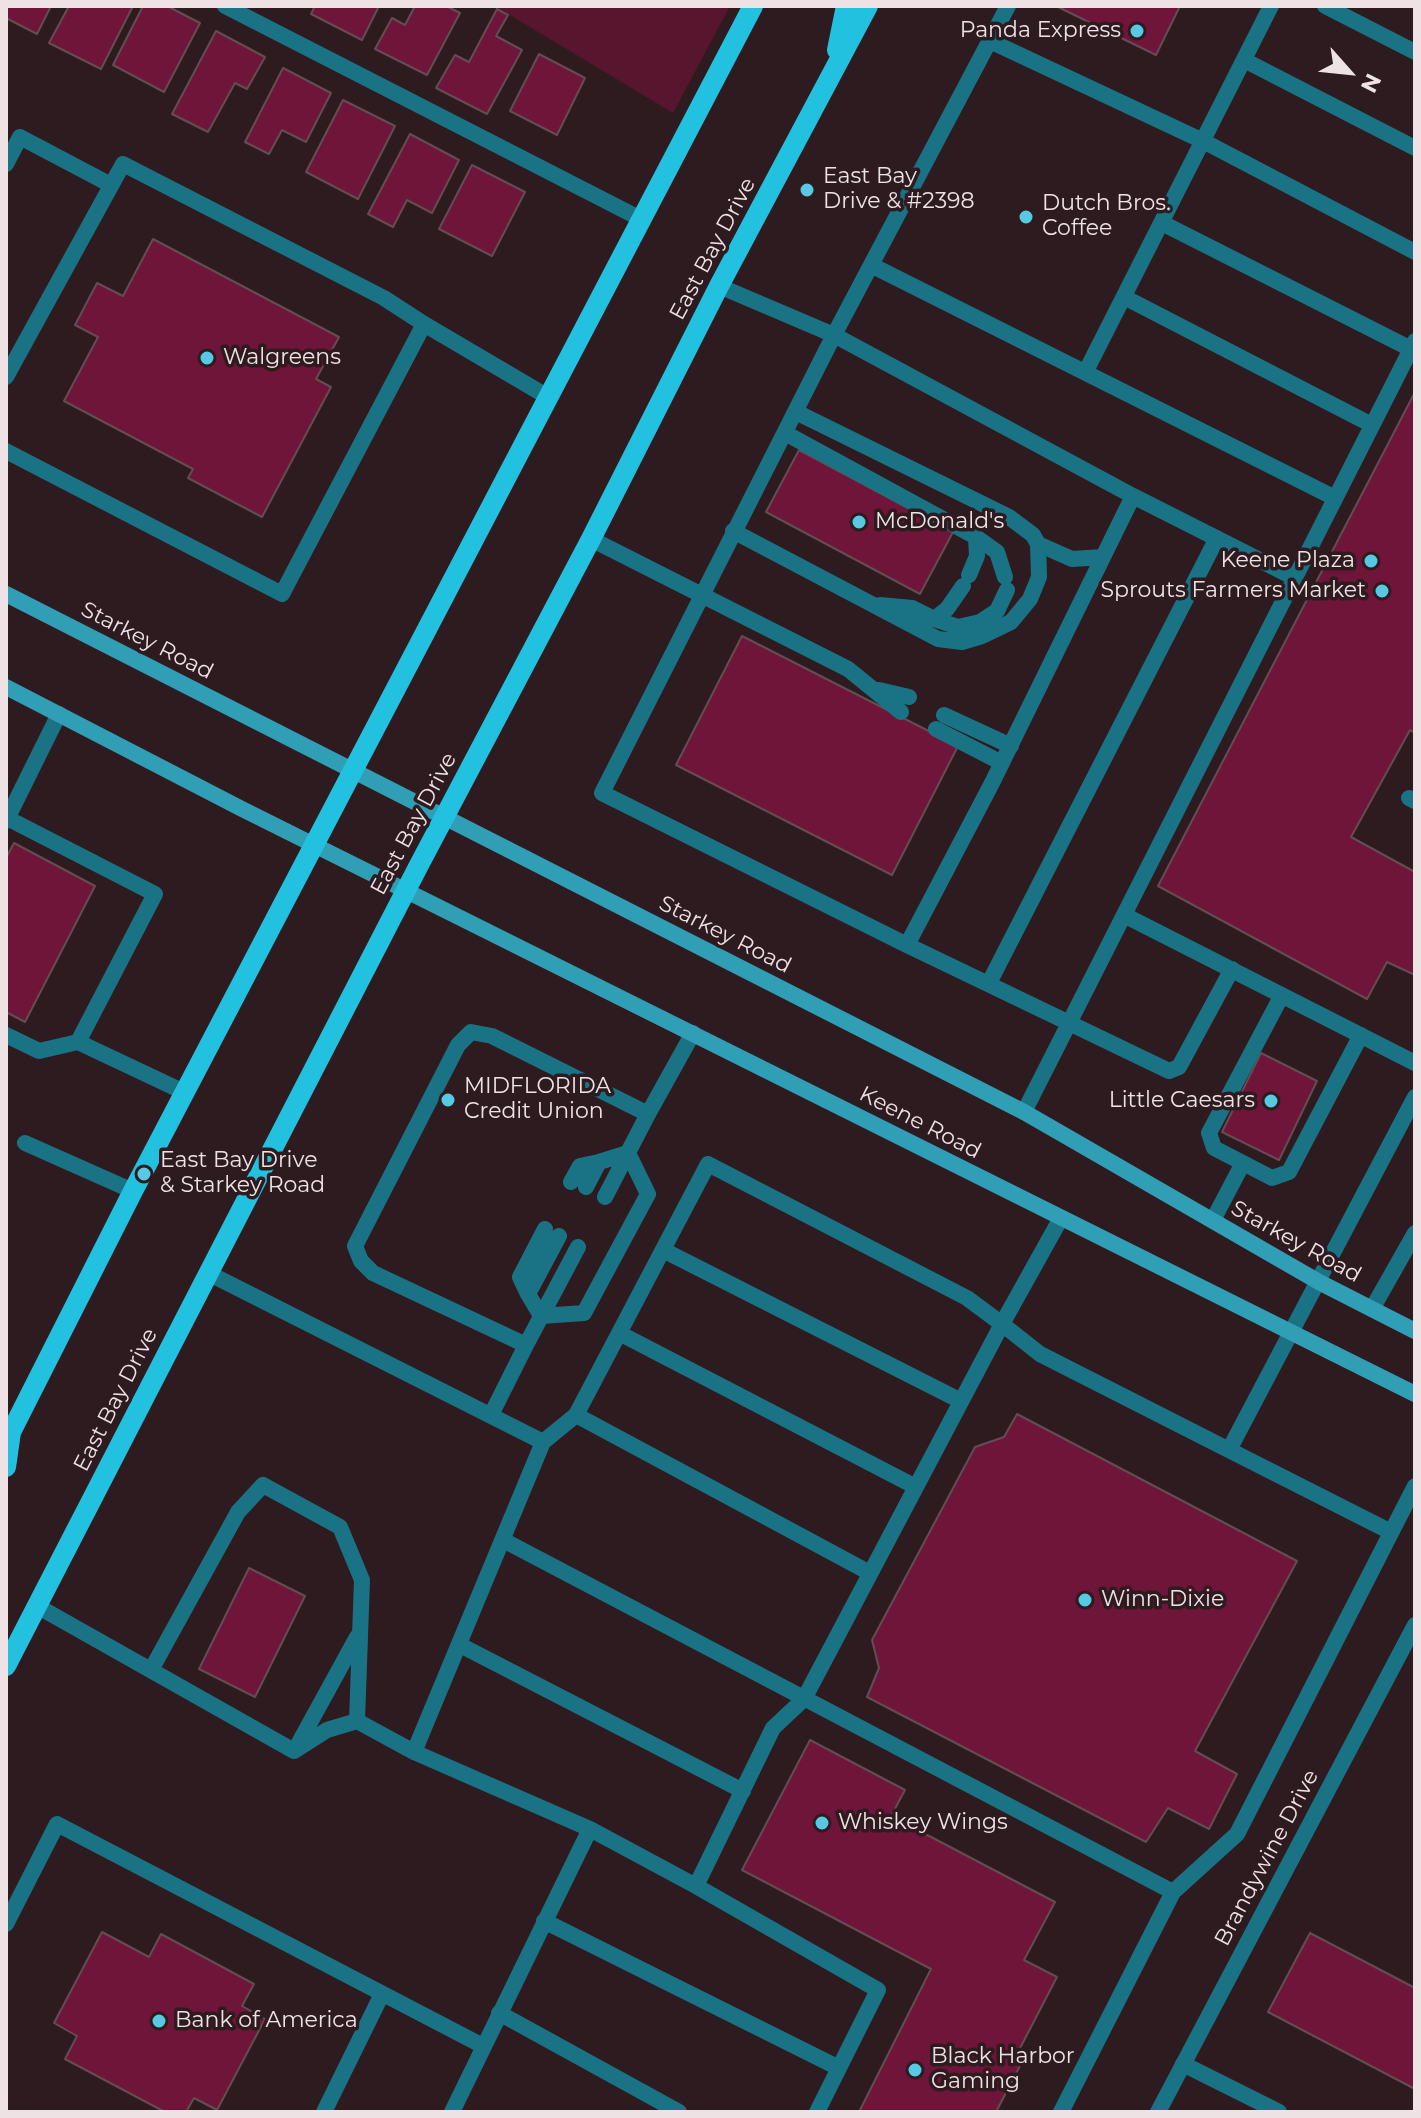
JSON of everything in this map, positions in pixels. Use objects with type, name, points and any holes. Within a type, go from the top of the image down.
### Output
[{"type":"main road","points":[[6,1467],[8,1435],[184,1092],[753,6]]},
{"type":"main road","points":[[831,77],[846,6]]},
{"type":"main road","name":"East Bay Drive","points":[[6,1666],[591,539],[719,286],[868,6]]},
{"type":"main road","name":"Starkey Road","points":[[6,594],[1024,1112],[1319,1282],[1415,1331]]},
{"type":"main road","points":[[6,687],[407,890]]},
{"type":"main road","name":"Keene Road","points":[[407,890],[1415,1394]]},
{"type":"street","points":[[225,6],[641,219]]},
{"type":"street","points":[[1008,6],[834,335],[602,793],[1169,1071],[1179,1067],[1232,969]]},
{"type":"street","points":[[1086,371],[1271,6]]},
{"type":"street","points":[[1325,6],[1415,52]]},
{"type":"street","points":[[990,41],[1203,141],[1415,252]]},
{"type":"street","points":[[1244,60],[1415,148]]},
{"type":"street","points":[[6,164],[20,137],[111,185]]},
{"type":"street","points":[[6,377],[123,164],[384,298],[548,397]]},
{"type":"street","points":[[1024,1112],[1413,345],[1162,223]]},
{"type":"street","points":[[871,265],[1335,498]]},
{"type":"street","points":[[719,286],[834,335],[1133,496],[1295,578]]},
{"type":"street","points":[[1124,297],[1372,425]]},
{"type":"street","points":[[6,451],[282,594],[424,324]]},
{"type":"street","points":[[733,531],[938,639],[962,642],[982,636],[1011,622],[1030,599],[1039,577],[1038,544],[1033,535],[1009,517],[796,412]]},
{"type":"street","points":[[785,433],[976,537],[997,552],[1006,583],[997,611],[980,622],[958,627],[912,608],[871,604]]},
{"type":"street","points":[[907,945],[1011,746],[1133,496]]},
{"type":"street","points":[[934,619],[947,609],[966,580],[977,556],[976,537]]},
{"type":"street","points":[[989,983],[1217,538]]},
{"type":"street","points":[[591,539],[848,669],[873,689],[905,705]]},
{"type":"street","points":[[1038,544],[1072,559],[1103,557]]},
{"type":"street","points":[[59,714],[7,820],[155,894],[78,1042]]},
{"type":"street","points":[[1002,763],[940,722],[1011,746]]},
{"type":"street","points":[[1124,915],[1415,1063]]},
{"type":"street","points":[[1282,995],[1209,1133],[1214,1148],[1272,1178],[1289,1172],[1361,1035]]},
{"type":"street","points":[[526,1345],[373,1273],[361,1261],[355,1246],[458,1045],[471,1032],[492,1036],[648,1114]]},
{"type":"street","points":[[605,1197],[693,1033]]},
{"type":"street","points":[[6,1035],[39,1051],[78,1042],[184,1092]]},
{"type":"street","points":[[1229,1450],[1415,1097]]},
{"type":"street","points":[[25,1143],[133,1191]]},
{"type":"street","points":[[578,1184],[599,1162],[628,1153]]},
{"type":"street","points":[[541,1316],[584,1313],[620,1247],[648,1194],[628,1153]]},
{"type":"street","points":[[1213,1220],[1243,1163]]},
{"type":"street","points":[[414,1752],[543,1442],[576,1415],[708,1164],[967,1298],[1040,1354],[1391,1532]]},
{"type":"street","points":[[696,1886],[773,1728],[804,1699],[1061,1218]]},
{"type":"street","points":[[541,1316],[520,1277],[552,1233]]},
{"type":"street","points":[[1372,1309],[1415,1233]]},
{"type":"street","points":[[491,1415],[578,1247]]},
{"type":"street","points":[[663,1250],[961,1401]]},
{"type":"street","points":[[208,1273],[543,1442]]},
{"type":"street","points":[[619,1333],[916,1487]]},
{"type":"street","points":[[576,1415],[870,1573]]},
{"type":"street","points":[[151,1670],[238,1512],[263,1485],[340,1527],[362,1580],[357,1721]]},
{"type":"street","points":[[1061,2112],[1173,1892],[1237,1834],[1415,1486]]},
{"type":"street","points":[[503,1540],[1173,1892]]},
{"type":"street","points":[[37,1606],[294,1751]]},
{"type":"street","name":"Brandywine Drive","points":[[1158,2112],[1415,1625]]},
{"type":"street","points":[[294,1751],[362,1628]]},
{"type":"street","points":[[460,1645],[743,1791]]},
{"type":"street","points":[[294,1751],[327,1730],[357,1721],[414,1752],[590,1829],[878,1990],[817,2112]]},
{"type":"street","points":[[6,1924],[57,1824],[483,2046]]},
{"type":"street","points":[[454,2111],[590,1829]]},
{"type":"street","points":[[544,1921],[839,2068]]},
{"type":"street","points":[[324,2112],[382,1994]]},
{"type":"street","points":[[499,2013],[679,2112]]},
{"type":"street","points":[[1183,2064],[1279,2112]]},
{"type":"shaded area","points":[[495,6],[730,6],[673,113]]},
{"type":"building","points":[[6,6],[51,6],[37,34],[6,18]]},
{"type":"building","points":[[69,6],[133,6],[101,69],[49,43]]},
{"type":"building","points":[[143,6],[167,6],[200,23],[164,92],[113,65]]},
{"type":"building","points":[[315,6],[379,6],[362,40],[311,14]]},
{"type":"building","points":[[415,6],[446,6],[460,13],[427,75],[375,49],[392,18],[405,25]]},
{"type":"building","name":"Panda Express","points":[[1056,6],[1180,6],[1156,55]]},
{"type":"building","points":[[497,9],[508,15],[496,36],[522,50],[487,114],[436,88],[455,55],[469,62]]},
{"type":"building","points":[[216,31],[265,57],[247,89],[235,83],[208,132],[172,114]]},
{"type":"building","points":[[539,54],[585,78],[557,135],[510,111]]},
{"type":"building","points":[[283,68],[331,93],[306,142],[282,130],[269,154],[245,142]]},
{"type":"building","points":[[343,100],[395,126],[358,199],[306,172]]},
{"type":"building","points":[[410,134],[459,160],[432,213],[407,200],[393,227],[368,214]]},
{"type":"building","points":[[472,165],[525,192],[492,256],[439,229]]},
{"type":"building","name":"Walgreens","points":[[153,239],[339,337],[316,379],[331,387],[262,517],[188,478],[193,469],[64,401],[98,337],[75,325],[97,283],[123,296]]},
{"type":"building","name":"Keene Plaza","points":[[1415,392],[1415,733],[1410,730],[1351,837],[1415,872],[1415,975],[1387,962],[1367,999],[1158,886]]},
{"type":"building","name":"McDonald's","points":[[799,450],[953,532],[920,594],[766,512]]},
{"type":"building","points":[[742,636],[958,746],[892,875],[676,765]]},
{"type":"building","points":[[14,843],[95,886],[25,1022],[6,1012],[6,858]]},
{"type":"building","points":[[1261,1053],[1317,1081],[1279,1160],[1222,1132]]},
{"type":"building","name":"Winn-Dixie","points":[[1017,1414],[1297,1561],[1195,1751],[1237,1774],[1209,1829],[1168,1808],[1146,1842],[867,1697],[879,1668],[872,1640],[975,1447],[1004,1437]]},
{"type":"building","points":[[249,1568],[305,1596],[255,1697],[199,1669]]},
{"type":"building","points":[[810,1740],[905,1790],[891,1816],[1055,1902],[1024,1960],[1057,1977],[1017,2054],[1024,2058],[996,2112],[859,2112],[931,1969],[742,1870]]},
{"type":"building","name":"Bank of America","points":[[102,1932],[149,1957],[161,1934],[254,1984],[242,2006],[265,2019],[217,2110],[194,2098],[186,2112],[165,2112],[65,2059],[77,2036],[54,2023]]},
{"type":"building","points":[[1310,1933],[1415,1988],[1415,2089],[1268,2012]]},
{"type":"place","name":"Panda Express","points":[[1137,31]]},
{"type":"place","name":"East Bay Drive & #2398","points":[[807,190]]},
{"type":"place","name":"Dutch Bros. Coffee","points":[[1026,217]]},
{"type":"place","name":"Walgreens","points":[[207,358]]},
{"type":"place","name":"McDonald's","points":[[859,522]]},
{"type":"place","name":"Keene Plaza","points":[[1371,561]]},
{"type":"place","name":"Sprouts Farmers Market","points":[[1382,591]]},
{"type":"place","name":"MIDFLORIDA Credit Union","points":[[448,1100]]},
{"type":"place","name":"Little Caesars","points":[[1271,1101]]},
{"type":"place","name":"East Bay Drive & Starkey Road","points":[[144,1174]]},
{"type":"place","name":"Winn-Dixie","points":[[1085,1600]]},
{"type":"place","name":"Whiskey Wings","points":[[822,1823]]},
{"type":"place","name":"Bank of America","points":[[159,2021]]},
{"type":"place","name":"Black Harbor Gaming","points":[[915,2070]]}]
